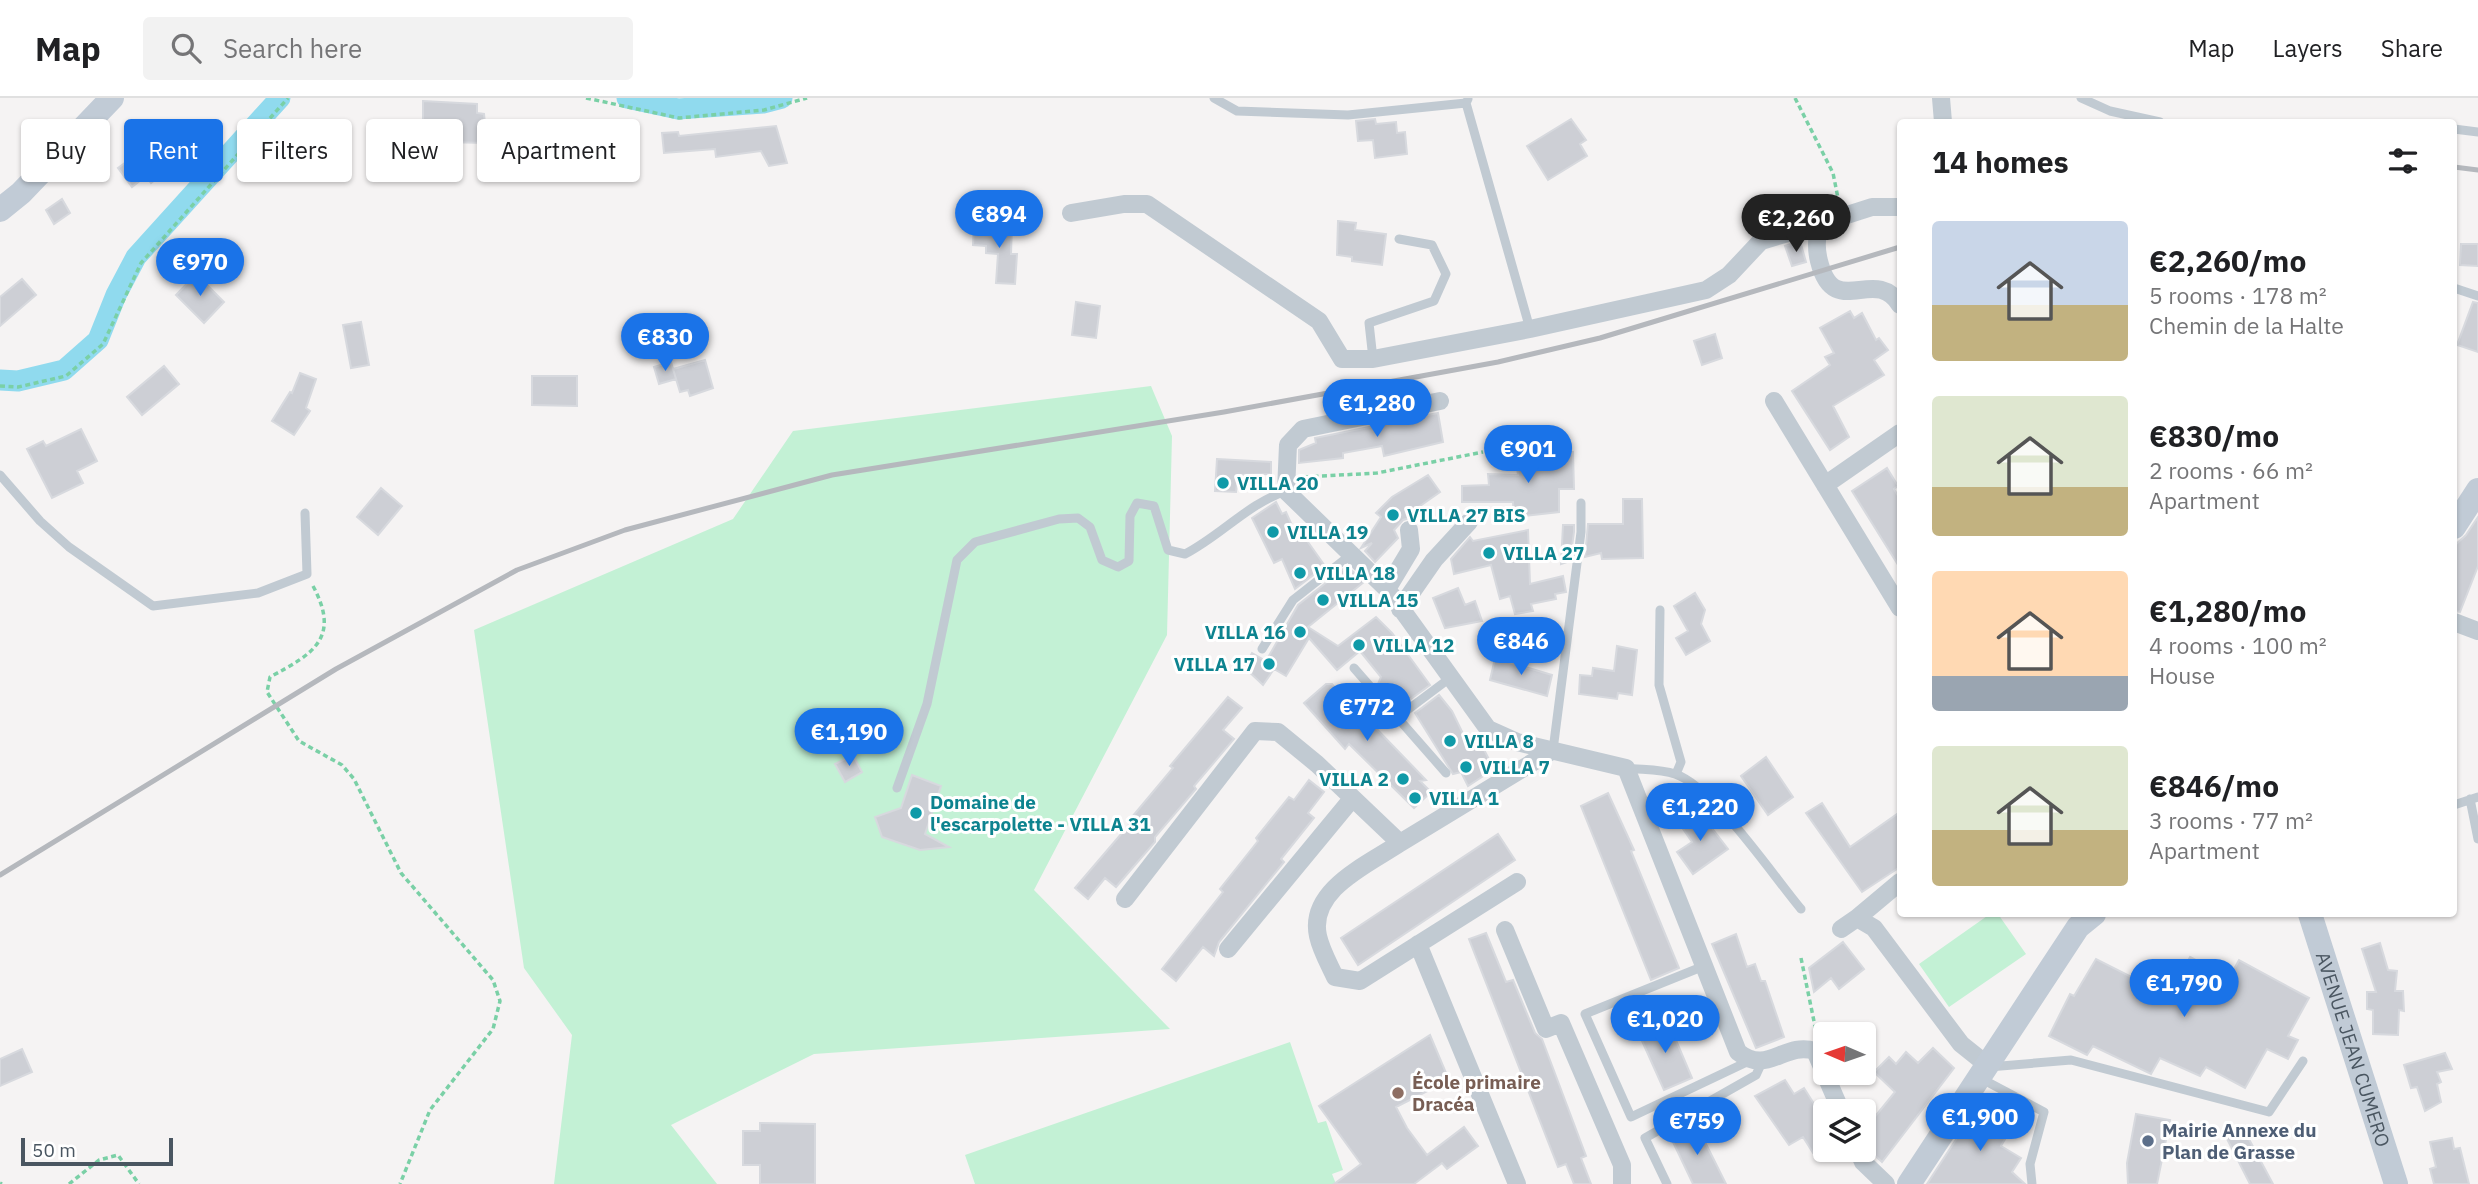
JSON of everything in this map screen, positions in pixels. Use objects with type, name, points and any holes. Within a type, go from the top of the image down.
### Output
[{"type":"street","points":[[0,211],[21,193],[112,98]]},
{"type":"street","points":[[1941,98],[1943,119]]},
{"type":"street","points":[[1071,213],[1124,204],[1147,204],[1319,321],[1342,359],[1373,359],[1530,329],[1706,290],[1729,275],[1761,241],[1872,207],[1897,207]]},
{"type":"street","points":[[1822,223],[1817,231],[1818,257],[1826,283],[1836,290],[1872,288],[1887,292],[1897,302]]},
{"type":"street","points":[[1440,401],[1303,429],[1287,445],[1286,483],[1387,589],[1488,729],[1517,742],[1626,768],[1738,1052],[1756,1061],[1793,1050],[1805,1048],[1815,1051],[1836,1099]]},
{"type":"street","points":[[1774,401],[1897,603]]},
{"type":"street","points":[[1825,485],[1897,435]]},
{"type":"street","points":[[2457,522],[2478,490]]},
{"type":"street","points":[[1400,609],[1434,560],[1469,522]]},
{"type":"street","points":[[1387,589],[1411,549],[1409,530]]},
{"type":"street","points":[[2457,623],[2478,631]]},
{"type":"street","points":[[1125,899],[1255,731],[1278,733],[1317,764],[1399,844]]},
{"type":"street","points":[[1517,882],[1360,981],[1335,977],[1318,937],[1317,912],[1333,889],[1399,844],[1553,750]]},
{"type":"street","points":[[1228,949],[1351,800]]},
{"type":"street","points":[[1841,929],[1897,885]]},
{"type":"street","points":[[1909,1184],[2068,917]]},
{"type":"street","points":[[1891,1184],[1981,1066],[2078,928],[2091,917]]},
{"type":"street","name":"AVENUE JEAN CUMERO","points":[[2311,917],[2396,1184]]},
{"type":"street","points":[[1857,918],[1874,928],[1961,1044],[1981,1066]]},
{"type":"street","points":[[1505,930],[1546,1029],[1560,1023],[1622,1165],[1622,1184]]},
{"type":"street","points":[[1418,944],[1517,1184]]},
{"type":"street","points":[[1863,1162],[1886,1184]]},
{"type":"lane","points":[[1214,98],[1237,111],[1348,115],[1467,101],[1530,329]]},
{"type":"lane","points":[[2081,98],[2110,111],[2146,119]]},
{"type":"lane","points":[[2457,129],[2478,132]]},
{"type":"lane","points":[[1373,359],[1369,323],[1434,301],[1446,274],[1432,245],[1399,239]]},
{"type":"lane","points":[[2457,289],[2478,296]]},
{"type":"lane","points":[[0,475],[40,522],[69,547],[153,606],[258,593],[307,574],[305,513]]},
{"type":"lane","points":[[897,788],[927,704],[957,560],[975,542],[1059,519],[1078,518],[1090,527],[1102,559],[1118,567],[1129,561],[1130,516],[1137,503],[1154,506],[1168,550],[1185,554],[1211,540],[1286,483]]},
{"type":"lane","points":[[1553,750],[1581,532],[1581,503]]},
{"type":"lane","points":[[1262,649],[1293,600],[1353,553]]},
{"type":"lane","points":[[1660,610],[1658,685],[1681,762],[1676,774]]},
{"type":"lane","points":[[1354,668],[1446,773]]},
{"type":"lane","points":[[1398,718],[1450,678]]},
{"type":"lane","points":[[1626,768],[1676,774],[1697,789],[1747,839],[1801,909]]},
{"type":"lane","points":[[2457,804],[2474,798],[2478,839]]},
{"type":"lane","points":[[1667,1184],[1645,1138],[1756,1075],[1756,1061],[1631,1117],[1585,1014],[1704,966]]},
{"type":"lane","points":[[1981,1066],[2071,1060],[2269,1112],[2303,1060]]},
{"type":"lane","points":[[1981,1066],[2044,1112],[2030,1164],[2032,1184]]},
{"type":"path","points":[[0,386],[18,387],[66,376],[103,344],[141,263],[288,98]]},
{"type":"path","points":[[586,98],[679,118],[764,110],[807,98]]},
{"type":"path","points":[[1795,98],[1833,173],[1841,216]]},
{"type":"path","points":[[1286,483],[1377,473],[1483,452]]},
{"type":"path","points":[[307,574],[323,605],[324,634],[317,647],[301,661],[270,677],[267,692],[299,741],[342,765],[354,779],[401,873],[492,980],[500,1001],[493,1029],[430,1110],[400,1184]]},
{"type":"path","points":[[1801,958],[1818,1039],[1811,1050]]},
{"type":"path","points":[[69,1184],[99,1160],[118,1155],[139,1184]]},
{"type":"green space","points":[[1151,386],[1172,436],[1167,635],[1034,890],[1170,1029],[814,1054],[671,1125],[717,1184],[554,1184],[572,1035],[524,968],[474,630],[733,519],[793,431]]},
{"type":"green space","points":[[1986,917],[2000,917],[2026,954],[1949,1007],[1919,964]]},
{"type":"green space","points":[[1290,1042],[1318,1123],[1326,1121],[1343,1170],[1332,1174],[1336,1184],[975,1184],[965,1155]]},
{"type":"building","points":[[423,101],[477,104],[477,113],[484,114],[485,119],[477,119],[477,143],[463,142],[463,119],[423,119]]},
{"type":"building","points":[[1375,119],[1376,124],[1396,122],[1397,133],[1405,132],[1407,154],[1375,158],[1373,140],[1358,141],[1356,121]]},
{"type":"building","points":[[1571,119],[1586,140],[1580,144],[1587,156],[1548,180],[1527,146]]},
{"type":"building","points":[[776,126],[787,163],[769,166],[761,151],[716,157],[715,149],[664,153],[662,133],[678,132],[679,136]]},
{"type":"building","points":[[124,164],[124,176],[118,168]]},
{"type":"building","points":[[62,199],[70,213],[54,224],[46,210]]},
{"type":"building","points":[[1338,221],[1356,223],[1355,230],[1386,234],[1382,265],[1352,261],[1352,257],[1337,255]]},
{"type":"building","points":[[1012,225],[1011,254],[1017,254],[1015,284],[996,283],[998,254],[986,253],[986,246],[973,245],[974,226]]},
{"type":"building","points":[[1800,241],[1806,262],[1792,266],[1785,246]]},
{"type":"building","points":[[2461,244],[2478,244],[2478,266],[2460,265]]},
{"type":"building","points":[[196,274],[224,302],[204,323],[176,295]]},
{"type":"building","points":[[22,279],[36,295],[0,326],[0,297]]},
{"type":"building","points":[[1076,302],[1100,306],[1096,338],[1072,335]]},
{"type":"building","points":[[2473,302],[2478,303],[2478,352],[2457,345]]},
{"type":"building","points":[[1850,311],[1854,318],[1862,313],[1876,340],[1879,338],[1888,350],[1874,360],[1884,375],[1833,406],[1849,437],[1830,450],[1792,391],[1830,365],[1825,357],[1834,353],[1820,328]]},
{"type":"building","points":[[361,322],[369,365],[351,368],[343,325]]},
{"type":"building","points":[[1715,334],[1722,358],[1702,365],[1694,341]]},
{"type":"building","points":[[705,360],[713,388],[690,396],[688,390],[680,392],[673,369]]},
{"type":"building","points":[[671,362],[676,379],[659,384],[654,367]]},
{"type":"building","points":[[164,366],[179,384],[142,415],[127,397]]},
{"type":"building","points":[[300,373],[316,379],[306,408],[310,411],[294,435],[272,421],[290,392],[292,393]]},
{"type":"building","points":[[532,376],[577,376],[577,406],[532,405]]},
{"type":"building","points":[[1438,413],[1443,442],[1384,456],[1382,446],[1343,453],[1343,458],[1299,463],[1299,450],[1316,443],[1315,438]]},
{"type":"building","points":[[81,429],[97,461],[77,471],[83,483],[52,498],[27,449],[43,441],[46,446]]},
{"type":"building","points":[[1573,452],[1574,489],[1559,489],[1559,512],[1514,517],[1513,502],[1462,502],[1462,486],[1489,485],[1488,474],[1518,475],[1516,460]]},
{"type":"building","points":[[1217,459],[1271,462],[1271,474],[1238,475],[1236,492],[1215,491]]},
{"type":"building","points":[[1887,468],[1897,484],[1894,489],[1897,494],[1897,563],[1852,491]]},
{"type":"building","name":"VILLA 27 BIS","points":[[1428,475],[1440,492],[1410,513],[1413,517],[1403,520],[1394,530],[1398,538],[1375,562],[1365,551],[1372,543],[1361,548],[1381,517],[1376,513],[1392,497]]},
{"type":"building","points":[[381,488],[402,506],[378,535],[357,517]]},
{"type":"building","points":[[1623,499],[1642,499],[1643,558],[1602,559],[1601,553],[1585,557],[1588,524],[1623,524]]},
{"type":"building","points":[[1276,502],[1282,514],[1286,512],[1294,530],[1298,528],[1325,566],[1295,589],[1282,559],[1274,563],[1252,518]]},
{"type":"building","points":[[2478,517],[2478,566],[2460,612],[2457,612],[2457,543]]},
{"type":"building","points":[[1563,525],[1574,525],[1574,532],[1570,561],[1561,564]]},
{"type":"building","points":[[1528,530],[1530,584],[1563,576],[1566,592],[1555,594],[1556,599],[1531,604],[1533,611],[1515,614],[1510,596],[1500,599],[1491,565],[1454,574],[1451,559],[1470,537],[1473,541]]},
{"type":"building","points":[[1347,566],[1364,582],[1308,627],[1338,646],[1376,617],[1392,633],[1430,685],[1408,701],[1403,692],[1392,701],[1378,684],[1381,677],[1360,651],[1337,670],[1309,638],[1286,676],[1274,669],[1263,685],[1244,667],[1252,653],[1266,661],[1298,605]]},
{"type":"building","points":[[1458,588],[1465,605],[1475,601],[1482,621],[1445,628],[1433,598]]},
{"type":"building","points":[[1695,593],[1705,610],[1701,624],[1710,641],[1686,655],[1676,638],[1688,631],[1674,606]]},
{"type":"building","points":[[1617,646],[1637,650],[1632,695],[1618,693],[1617,699],[1579,694],[1580,675],[1592,676],[1593,668],[1614,671]]},
{"type":"building","points":[[1495,658],[1552,675],[1547,696],[1490,680]]},
{"type":"building","points":[[1326,684],[1332,684],[1367,726],[1370,722],[1426,780],[1420,781],[1431,792],[1414,808],[1349,744],[1345,749],[1304,703]]},
{"type":"building","points":[[1439,695],[1452,711],[1469,746],[1479,740],[1494,769],[1468,786],[1461,772],[1453,774],[1415,713]]},
{"type":"building","points":[[1228,697],[1242,708],[1223,730],[1234,739],[1194,786],[1196,789],[1155,837],[1155,842],[1116,887],[1105,878],[1088,899],[1075,888],[1134,819],[1132,817],[1173,768],[1170,766]]},
{"type":"building","points":[[853,755],[862,772],[845,782],[835,764]]},
{"type":"building","points":[[1766,757],[1793,797],[1768,815],[1741,776]]},
{"type":"building","name":"Domaine de l'escarpolette - VILLA 31","points":[[912,775],[941,786],[925,834],[949,847],[920,850],[882,837],[875,817],[901,808]]},
{"type":"building","points":[[1309,780],[1324,792],[1308,813],[1314,818],[1281,859],[1284,862],[1219,942],[1214,956],[1203,947],[1176,981],[1162,969],[1223,892],[1220,889],[1258,841],[1256,838],[1289,797],[1294,800]]},
{"type":"building","points":[[1608,793],[1634,850],[1631,851],[1679,968],[1651,980],[1581,806]]},
{"type":"building","points":[[1822,803],[1850,847],[1897,814],[1897,869],[1862,892],[1806,813]]},
{"type":"building","points":[[1698,810],[1728,849],[1693,874],[1677,852],[1692,842],[1679,823]]},
{"type":"building","points":[[1498,834],[1515,860],[1358,965],[1341,938]]},
{"type":"building","points":[[1486,933],[1506,982],[1513,980],[1535,1033],[1542,1039],[1586,1156],[1581,1158],[1591,1184],[1574,1184],[1566,1164],[1558,1167],[1469,939]]},
{"type":"building","points":[[1736,934],[1747,967],[1755,964],[1761,981],[1765,981],[1784,1037],[1756,1048],[1712,944]]},
{"type":"building","points":[[1843,942],[1864,969],[1839,989],[1831,978],[1814,992],[1809,968]]},
{"type":"building","points":[[2380,943],[2388,970],[2397,971],[2395,991],[2403,991],[2404,1011],[2399,1010],[2398,1035],[2373,1034],[2373,1010],[2367,1009],[2367,992],[2376,992],[2362,949]]},
{"type":"building","points":[[2190,957],[2229,978],[2239,960],[2309,998],[2288,1036],[2298,1040],[2288,1059],[2267,1049],[2245,1088],[2206,1067],[2200,1076],[2160,1058],[2151,1074],[2093,1046],[2087,1055],[2049,1036],[2070,994],[2074,996],[2096,959],[2169,996]]},
{"type":"building","points":[[1667,1019],[1692,1078],[1664,1090],[1638,1032]]},
{"type":"building","points":[[1430,1035],[1449,1080],[1396,1107],[1407,1128],[1427,1155],[1464,1127],[1478,1146],[1447,1169],[1442,1163],[1414,1184],[1334,1184],[1361,1164],[1319,1106]]},
{"type":"building","points":[[1933,1048],[1954,1068],[1882,1162],[1876,1157],[1876,1115],[1895,1092],[1876,1074],[1876,1070],[1889,1057],[1896,1064],[1906,1052],[1918,1063]]},
{"type":"building","points":[[22,1049],[32,1072],[0,1086],[0,1059]]},
{"type":"building","points":[[2445,1053],[2452,1069],[2437,1072],[2441,1082],[2437,1084],[2441,1102],[2425,1111],[2417,1087],[2411,1088],[2404,1065]]},
{"type":"building","points":[[1785,1080],[1794,1094],[1804,1088],[1813,1102],[1813,1153],[1803,1137],[1789,1145],[1755,1096]]},
{"type":"building","points":[[1981,1101],[2015,1122],[2001,1146],[2021,1158],[2012,1172],[2025,1184],[1927,1184]]},
{"type":"building","name":"Mairie Annexe du Plan de Grasse","points":[[2136,1114],[2170,1120],[2157,1184],[2128,1184],[2127,1163]]},
{"type":"building","points":[[760,1123],[815,1124],[815,1184],[760,1184],[760,1165],[743,1165],[743,1131],[760,1131]]},
{"type":"building","points":[[1696,1123],[1726,1184],[1693,1184],[1672,1140],[1676,1138],[1674,1133]]},
{"type":"building","points":[[2243,1128],[2273,1184],[2250,1184],[2226,1137]]},
{"type":"building","points":[[2452,1138],[2454,1149],[2460,1148],[2469,1184],[2434,1184],[2430,1169],[2436,1167],[2430,1142]]},
{"type":"waterway","points":[[0,380],[18,381],[64,370],[98,340],[116,295],[136,257],[280,98]]},
{"type":"waterway","points":[[627,98],[678,109],[763,103],[782,98]]},
{"type":"railway","points":[[2457,167],[2478,170]]},
{"type":"railway","points":[[0,875],[336,669],[517,570],[625,530],[832,475],[1224,412],[1498,362],[1600,338],[1897,248]]},
{"type":"place","name":"VILLA 20","points":[[1223,483]]},
{"type":"place","name":"VILLA 27 BIS","points":[[1393,515]]},
{"type":"place","name":"VILLA 19","points":[[1273,532]]},
{"type":"place","name":"VILLA 27","points":[[1489,553]]},
{"type":"place","name":"VILLA 18","points":[[1300,573]]},
{"type":"place","name":"VILLA 15","points":[[1323,600]]},
{"type":"place","name":"VILLA 16","points":[[1300,632]]},
{"type":"place","name":"VILLA 12","points":[[1359,645]]},
{"type":"place","name":"VILLA 17","points":[[1269,664]]},
{"type":"place","name":"VILLA 8","points":[[1450,741]]},
{"type":"place","name":"VILLA 7","points":[[1466,767]]},
{"type":"place","name":"VILLA 2","points":[[1403,779]]},
{"type":"place","name":"VILLA 1","points":[[1415,798]]},
{"type":"place","name":"Domaine de l'escarpolette - VILLA 31","points":[[916,813]]},
{"type":"place","name":"École primaire Dracéa","points":[[1398,1093]]},
{"type":"place","name":"Mairie Annexe du Plan de Grasse","points":[[2148,1141]]}]
